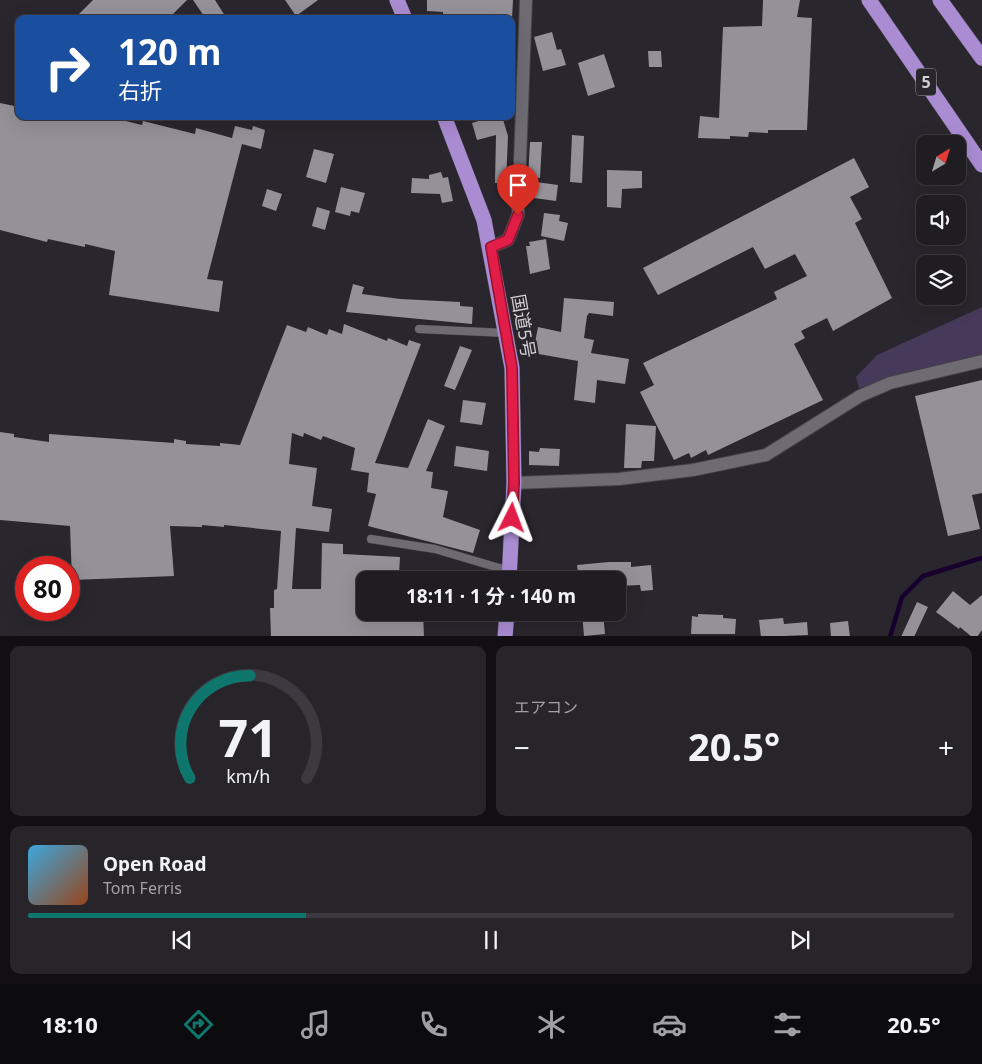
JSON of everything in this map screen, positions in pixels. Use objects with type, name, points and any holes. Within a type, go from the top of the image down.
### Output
[{"type":"highway","points":[[397,0],[403,15]]},
{"type":"highway","name":"5","points":[[869,0],[982,165]]},
{"type":"highway","points":[[940,0],[982,58]]},
{"type":"highway","name":"国道5号","points":[[446,120],[484,220],[491,247],[512,368],[514,483],[509,571]]},
{"type":"highway","points":[[505,636],[506,621]]},
{"type":"street","points":[[491,247],[508,240],[518,215],[526,0]]},
{"type":"street","points":[[514,483],[619,479],[693,470],[766,454],[860,396],[890,383],[982,360]]},
{"type":"lane","points":[[419,329],[506,333]]},
{"type":"lane","points":[[371,539],[435,549],[495,571]]},
{"type":"shaded area","points":[[982,307],[982,357],[859,388],[856,377],[877,355]]},
{"type":"building","points":[[93,0],[187,0],[172,15],[78,15]]},
{"type":"building","points":[[193,0],[215,0],[224,15],[203,15]]},
{"type":"building","points":[[285,0],[318,0],[297,15],[295,15]]},
{"type":"building","points":[[427,0],[513,0],[512,15],[443,15],[443,12],[427,11]]},
{"type":"building","points":[[763,0],[800,0],[797,17],[812,18],[807,130],[768,130],[768,133],[749,132],[748,137],[730,136],[730,139],[698,138],[700,116],[719,118],[723,27],[762,26]]},
{"type":"building","points":[[552,32],[557,50],[561,49],[566,65],[543,71],[534,37]]},
{"type":"building","points":[[648,51],[661,51],[662,67],[649,67]]},
{"type":"building","points":[[604,54],[615,87],[588,96],[578,63]]},
{"type":"building","points":[[0,103],[15,106],[15,120],[121,120],[142,125],[143,121],[195,134],[196,128],[232,138],[235,126],[252,130],[253,126],[265,130],[261,149],[242,144],[207,279],[223,281],[219,312],[109,295],[115,251],[85,244],[85,247],[48,239],[47,242],[0,230]]},
{"type":"building","points":[[482,120],[503,120],[508,136],[506,183],[495,183],[496,135],[477,140],[472,123]]},
{"type":"building","points":[[572,135],[584,136],[582,183],[570,182]]},
{"type":"building","points":[[530,142],[542,142],[540,178],[528,177]]},
{"type":"building","points":[[314,149],[334,154],[326,183],[306,177]]},
{"type":"building","points":[[854,158],[869,187],[850,197],[862,219],[855,223],[892,298],[833,331],[827,318],[801,331],[805,338],[794,344],[823,400],[708,455],[706,450],[691,458],[689,453],[674,460],[640,392],[654,385],[643,363],[777,299],[774,292],[807,276],[795,254],[765,269],[753,247],[658,295],[643,268]]},
{"type":"building","points":[[607,170],[642,171],[642,188],[622,189],[621,208],[607,207]]},
{"type":"building","points":[[441,172],[443,178],[448,177],[453,201],[442,203],[440,194],[411,193],[412,178],[429,179],[429,175]]},
{"type":"building","points":[[536,182],[558,185],[556,201],[534,198]]},
{"type":"building","points":[[341,187],[365,193],[359,213],[351,211],[350,216],[335,212]]},
{"type":"building","points":[[267,189],[282,194],[276,211],[262,206]]},
{"type":"building","points":[[317,207],[330,211],[325,230],[312,226]]},
{"type":"building","points":[[544,213],[560,215],[559,221],[568,223],[564,241],[541,236]]},
{"type":"building","points":[[546,239],[550,269],[530,274],[526,246],[530,246],[529,242]]},
{"type":"building","points":[[353,284],[364,287],[362,294],[400,299],[460,302],[460,306],[473,307],[472,324],[346,312]]},
{"type":"building","points":[[564,298],[614,302],[613,316],[589,313],[584,338],[594,340],[591,353],[629,359],[625,384],[597,380],[595,403],[574,400],[578,361],[533,353],[538,327],[561,332]]},
{"type":"building","points":[[344,324],[387,341],[388,338],[407,346],[409,340],[421,344],[375,463],[408,468],[428,419],[445,426],[426,471],[433,472],[431,488],[448,491],[443,517],[480,530],[473,553],[368,526],[376,494],[367,492],[369,473],[351,470],[355,448],[323,436],[321,440],[304,433],[303,437],[292,433],[289,464],[317,468],[312,506],[332,509],[329,532],[296,528],[292,589],[321,589],[322,543],[343,544],[343,554],[400,557],[399,571],[356,571],[356,621],[423,621],[424,636],[271,636],[270,608],[274,608],[274,590],[277,589],[281,531],[224,525],[224,527],[202,525],[202,527],[170,526],[174,576],[80,580],[80,556],[71,556],[70,526],[0,520],[0,432],[14,434],[14,437],[49,442],[49,434],[174,443],[174,439],[186,441],[186,444],[220,446],[220,443],[240,445],[287,325],[306,332],[308,327],[327,335],[329,329],[342,334]]},
{"type":"building","points":[[460,346],[472,350],[455,390],[444,386]]},
{"type":"building","points":[[982,380],[982,493],[972,495],[980,529],[948,536],[915,396]]},
{"type":"building","points":[[463,400],[486,403],[482,425],[460,422]]},
{"type":"building","points":[[626,424],[656,426],[654,461],[642,461],[641,468],[624,468]]},
{"type":"building","points":[[456,446],[489,451],[487,471],[454,466]]},
{"type":"building","points":[[540,448],[560,449],[559,466],[529,465],[529,451],[539,452]]},
{"type":"building","points":[[631,562],[631,567],[651,565],[653,590],[641,591],[640,585],[626,586],[626,571],[578,571],[577,565]]},
{"type":"building","points":[[953,591],[970,605],[982,595],[982,630],[978,636],[971,636],[936,612]]},
{"type":"building","points":[[917,602],[928,607],[914,636],[901,636]]},
{"type":"building","points":[[698,614],[723,615],[723,618],[736,619],[735,634],[691,634],[692,616],[698,617]]},
{"type":"building","points":[[783,618],[784,624],[807,622],[808,635],[761,636],[759,620]]},
{"type":"building","points":[[583,621],[604,621],[605,634],[584,636]]},
{"type":"building","points":[[848,621],[850,636],[831,636],[830,623]]},
{"type":"waterway","points":[[890,636],[902,597],[923,576],[982,558]]},
{"type":"route","points":[[512,518],[514,483],[512,368],[491,247],[508,240],[518,215]]}]
